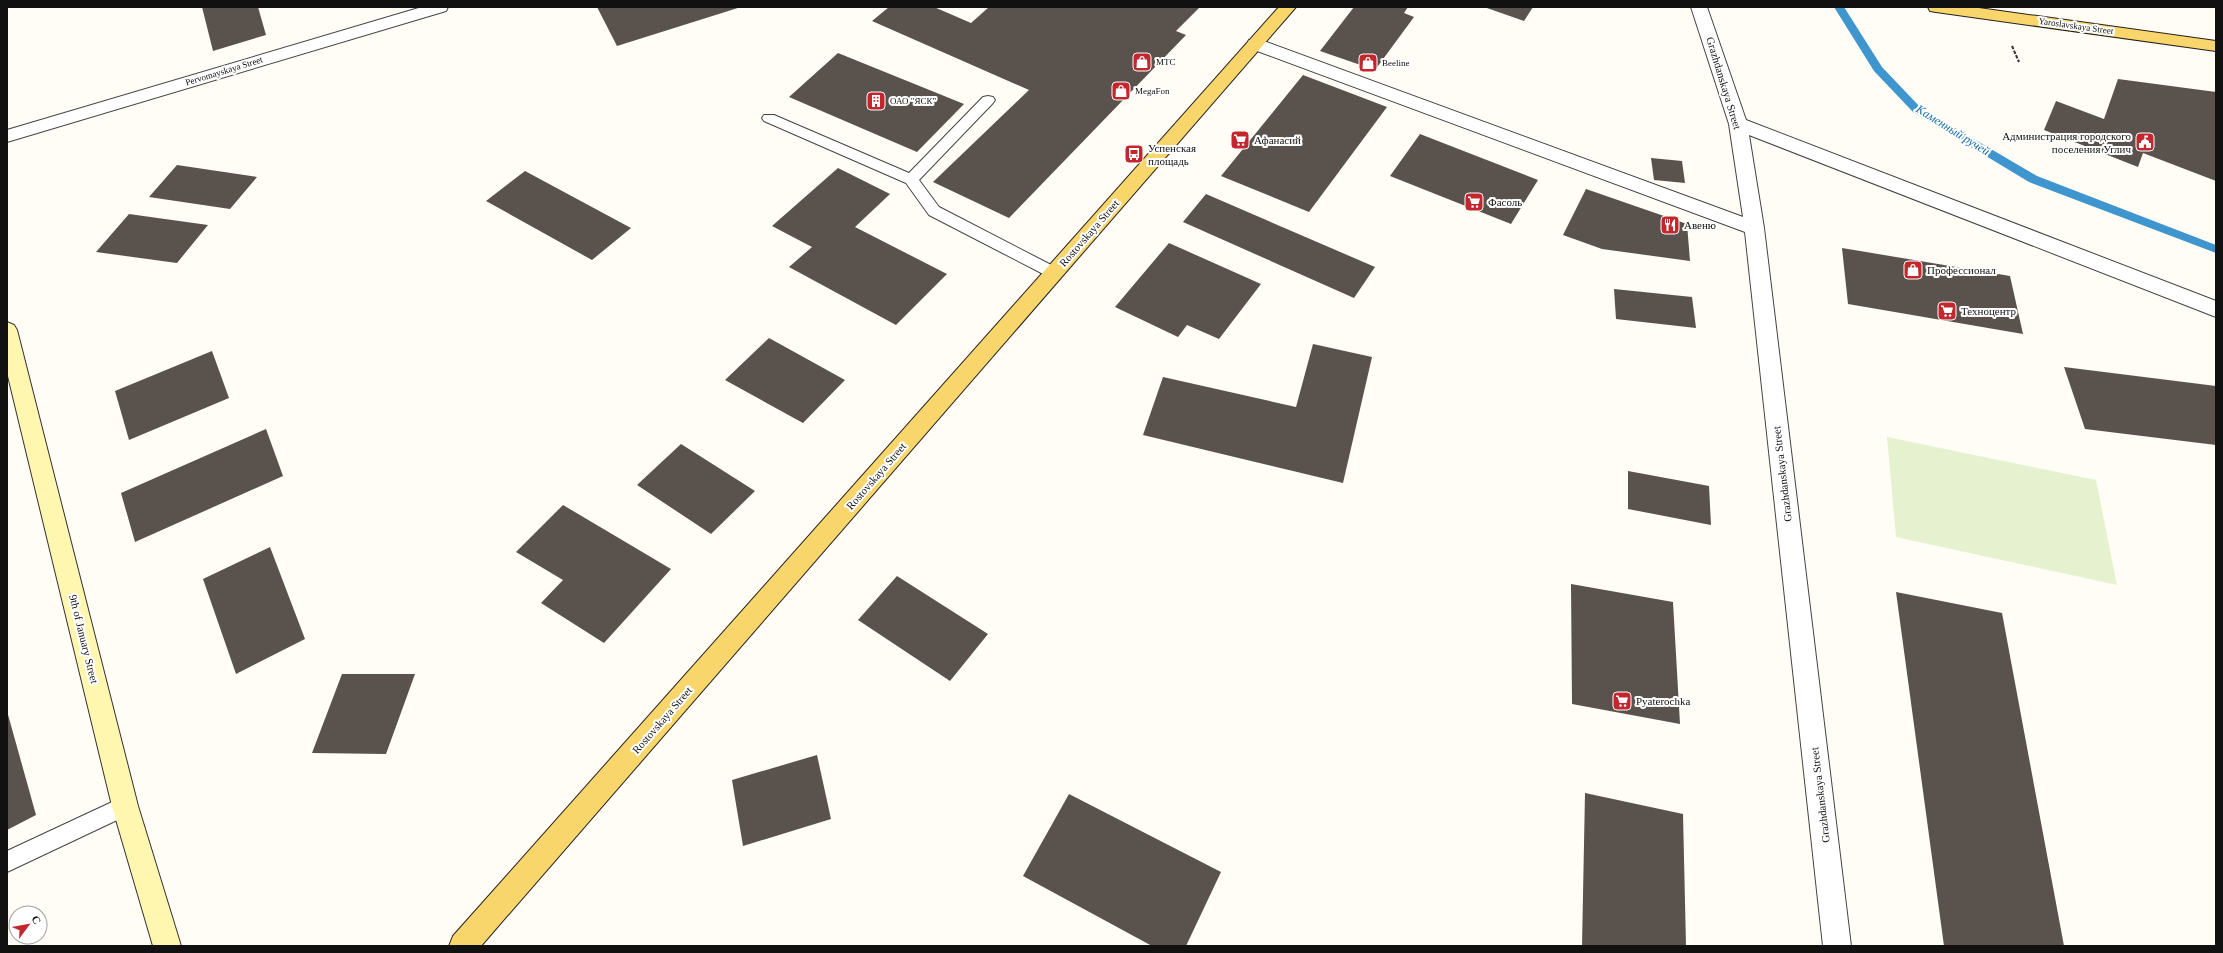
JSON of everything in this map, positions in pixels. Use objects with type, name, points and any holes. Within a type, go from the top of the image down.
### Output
[{"type":"main road","name":"Rostovskaya Street","points":[[463,946],[1288,7]]},
{"type":"main road","name":"Yaroslavskaya Street","points":[[1936,7],[1970,9],[2216,46]]},
{"type":"main road","name":"9th of January Street","points":[[7,330],[125,806],[166,946]]},
{"type":"street","name":"Pervomayskaya Street","points":[[7,136],[440,7]]},
{"type":"street","name":"Grazhdanskaya Street","points":[[1700,7],[1738,124],[1754,228],[1837,946]]},
{"type":"street","points":[[1255,44],[1754,228]]},
{"type":"street","points":[[1738,124],[2216,309]]},
{"type":"lane","points":[[911,180],[988,100]]},
{"type":"lane","points":[[769,118],[911,180],[934,212],[1054,273]]},
{"type":"lane","points":[[7,862],[125,806]]},
{"type":"green space","points":[[1887,437],[2096,480],[2117,585],[1896,537]]},
{"type":"building","points":[[202,7],[258,7],[266,35],[213,51]]},
{"type":"building","points":[[597,7],[741,7],[617,46]]},
{"type":"building","points":[[889,7],[934,7],[971,23],[989,7],[1200,7],[1176,31],[1186,35],[1009,218],[933,182],[1029,90],[872,21]]},
{"type":"building","points":[[1354,7],[1408,7],[1404,13],[1414,17],[1375,70],[1320,51]]},
{"type":"building","points":[[1484,7],[1533,7],[1524,21]]},
{"type":"building","name":"ОАО \"ЯСК\"","points":[[838,53],[964,104],[917,152],[789,97]]},
{"type":"building","points":[[1303,75],[1387,107],[1309,212],[1221,176]]},
{"type":"building","name":"Администрация городского поселения Углич","points":[[2118,79],[2216,92],[2216,181],[2143,153],[2138,167],[2044,130],[2056,101],[2104,119]]},
{"type":"building","points":[[1420,134],[1538,180],[1511,224],[1390,176]]},
{"type":"building","points":[[1651,158],[1682,161],[1685,183],[1654,180]]},
{"type":"building","points":[[177,165],[257,177],[230,209],[149,197]]},
{"type":"building","points":[[838,168],[890,194],[855,227],[947,274],[896,325],[789,267],[812,247],[772,226]]},
{"type":"building","points":[[525,171],[631,228],[592,260],[486,201]]},
{"type":"building","points":[[1586,189],[1687,224],[1690,261],[1602,249],[1563,235]]},
{"type":"building","points":[[1206,194],[1375,267],[1354,298],[1183,222]]},
{"type":"building","points":[[129,214],[208,225],[177,263],[96,252]]},
{"type":"building","points":[[1169,243],[1261,284],[1219,339],[1187,325],[1178,337],[1115,307]]},
{"type":"building","points":[[1842,248],[2010,276],[2023,334],[1848,304]]},
{"type":"building","points":[[1614,289],[1692,297],[1696,328],[1616,319]]},
{"type":"building","points":[[769,338],[845,380],[803,423],[725,380]]},
{"type":"building","points":[[1313,344],[1372,357],[1343,483],[1143,435],[1163,377],[1296,407]]},
{"type":"building","points":[[212,351],[229,398],[129,440],[115,391]]},
{"type":"building","points":[[2064,367],[2216,386],[2216,445],[2085,429]]},
{"type":"building","points":[[266,429],[283,476],[135,542],[121,493]]},
{"type":"building","points":[[681,444],[755,491],[711,534],[637,485]]},
{"type":"building","points":[[1628,471],[1709,486],[1711,525],[1628,509]]},
{"type":"building","points":[[563,505],[671,569],[604,643],[541,603],[563,580],[516,552]]},
{"type":"building","points":[[270,547],[305,639],[236,674],[203,579]]},
{"type":"building","points":[[897,576],[988,634],[950,681],[858,620]]},
{"type":"building","points":[[1571,584],[1673,602],[1680,724],[1572,704]]},
{"type":"building","points":[[1896,592],[2002,613],[2064,946],[1944,946]]},
{"type":"building","points":[[342,674],[415,674],[386,754],[312,753]]},
{"type":"building","points":[[7,711],[36,815],[7,830]]},
{"type":"building","points":[[817,755],[831,819],[743,846],[732,780]]},
{"type":"building","points":[[1585,793],[1683,814],[1686,946],[1582,946]]},
{"type":"building","points":[[1069,794],[1221,872],[1186,946],[1152,946],[1023,876]]},
{"type":"waterway","name":"Каменный ручей","points":[[1839,7],[1878,69],[1917,110],[2033,179],[2216,249]]},
{"type":"place","name":"МТС","points":[[1142,62]]},
{"type":"place","name":"Beeline","points":[[1368,63]]},
{"type":"place","name":"MegaFon","points":[[1121,91]]},
{"type":"place","name":"ОАО \"ЯСК\"","points":[[876,101]]},
{"type":"place","name":"Афанасий","points":[[1240,140]]},
{"type":"place","name":"Администрация городского поселения Углич","points":[[2145,142]]},
{"type":"place","name":"Успенская площадь","points":[[1134,154]]},
{"type":"place","name":"Фасоль","points":[[1474,202]]},
{"type":"place","name":"Авеню","points":[[1670,225]]},
{"type":"place","name":"Профессионал","points":[[1913,270]]},
{"type":"place","name":"Техноцентр","points":[[1947,311]]},
{"type":"place","name":"Pyaterochka","points":[[1622,701]]}]
